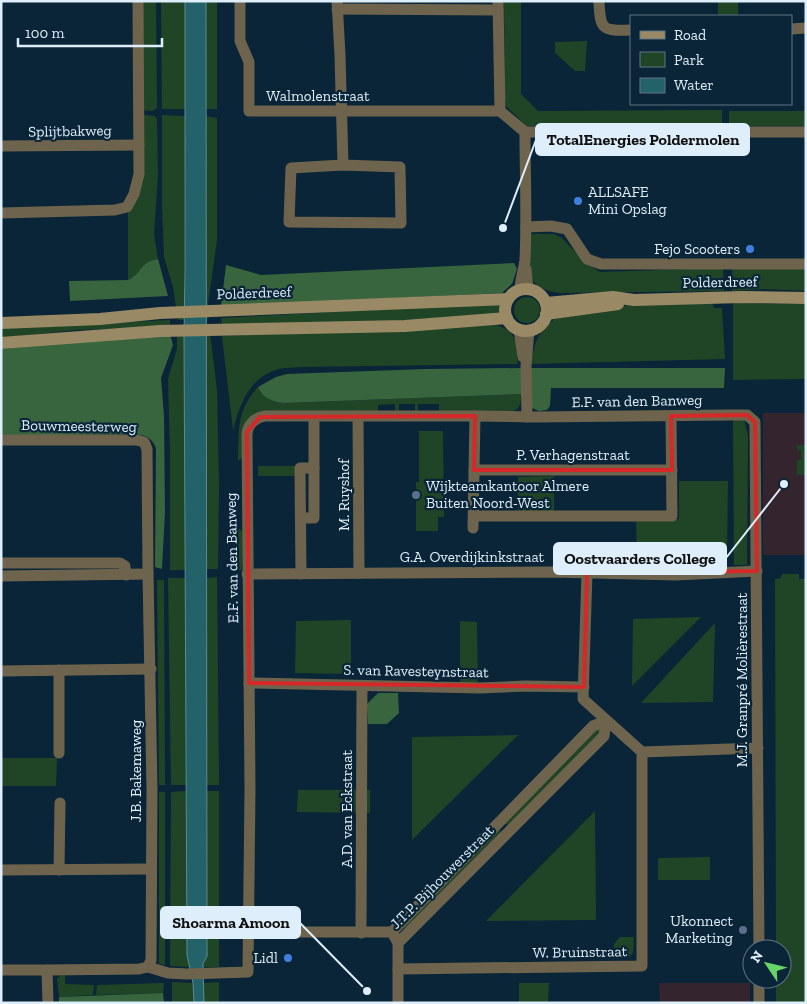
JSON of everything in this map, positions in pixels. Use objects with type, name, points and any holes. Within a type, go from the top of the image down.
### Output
[{"type":"main road","points":[[524,289],[539,293],[546,309],[543,322],[537,327],[524,330],[510,324],[505,312],[508,298],[524,289]]},
{"type":"main road","name":"Polderdreef","points":[[546,309],[612,305],[634,300],[742,297],[806,298]]},
{"type":"main road","name":"Polderdreef","points":[[1,323],[100,319],[160,313],[508,298]]},
{"type":"main road","points":[[1,343],[160,331],[405,326],[507,318]]},
{"type":"street","points":[[1,213],[115,210],[128,207],[134,194],[139,174],[138,1]]},
{"type":"street","name":"Walmolenstraat","points":[[240,1],[240,41],[249,62],[249,111],[500,111]]},
{"type":"street","points":[[599,1],[600,20],[604,27],[611,31],[630,30]]},
{"type":"street","points":[[343,165],[337,5],[498,5],[500,111],[525,132],[806,132]]},
{"type":"street","points":[[792,29],[806,28]]},
{"type":"street","points":[[524,289],[528,274],[524,263],[526,227],[525,132]]},
{"type":"street","name":"Splijtbakweg","points":[[1,146],[139,145]]},
{"type":"street","points":[[343,165],[400,168],[401,223],[289,222],[291,168],[343,165]]},
{"type":"street","points":[[526,227],[551,226],[567,229],[587,259],[601,264],[806,264]]},
{"type":"street","points":[[524,330],[527,417]]},
{"type":"street","name":"E.F. van den Banweg","points":[[148,967],[168,973],[187,974],[248,972],[249,684],[246,464],[248,429],[254,420],[260,417],[358,416],[747,415]]},
{"type":"street","name":"M.J. Granpré Molièrestraat","points":[[747,415],[755,422],[759,939]]},
{"type":"street","name":"M. Ruyshof","points":[[358,416],[359,573]]},
{"type":"street","points":[[473,528],[475,416]]},
{"type":"street","points":[[474,516],[672,516],[671,416]]},
{"type":"street","name":"M. Ruyshof","points":[[301,518],[314,518],[314,417]]},
{"type":"street","name":"Bouwmeesterweg","points":[[1,440],[137,440],[144,442],[148,449],[148,574]]},
{"type":"street","name":"M. Ruyshof","points":[[301,574],[300,468],[314,468]]},
{"type":"street","name":"P. Verhagenstraat","points":[[474,470],[672,470]]},
{"type":"street","name":"M. Ruyshof","points":[[300,487],[314,488]]},
{"type":"street","name":"M. Ruyshof","points":[[301,503],[314,504]]},
{"type":"street","points":[[1,563],[120,563],[125,566],[126,575]]},
{"type":"street","name":"G.A. Overdijkinkstraat","points":[[247,574],[587,573],[676,575],[757,571]]},
{"type":"street","points":[[587,573],[583,699],[642,752],[758,748]]},
{"type":"street","points":[[1,576],[148,574]]},
{"type":"street","name":"J.B. Bakemaweg","points":[[148,574],[152,789],[152,960],[148,967]]},
{"type":"street","points":[[1,670],[151,669]]},
{"type":"street","points":[[59,670],[59,753]]},
{"type":"street","name":"S. van Ravesteynstraat","points":[[249,684],[480,688],[584,686]]},
{"type":"street","name":"A.D. van Eckstraat","points":[[361,932],[362,686]]},
{"type":"street","name":"J.T.P. Bijhouwerstraat","points":[[392,932],[594,726],[606,721]]},
{"type":"street","name":"J.T.P. Bijhouwerstraat","points":[[398,943],[604,736],[606,721]]},
{"type":"street","name":"W. Bruinstraat","points":[[398,969],[642,966],[642,752]]},
{"type":"street","points":[[59,870],[60,803]]},
{"type":"street","name":"J.T.P. Bijhouwerstraat","points":[[497,823],[508,833]]},
{"type":"street","points":[[1,870],[151,869]]},
{"type":"street","points":[[248,932],[392,932],[398,943],[398,1003]]},
{"type":"street","points":[[1,970],[139,969],[148,967]]},
{"type":"street","points":[[47,970],[48,1003]]},
{"type":"street","points":[[759,989],[759,1003]]},
{"type":"highlighted area","points":[[747,415],[755,422],[757,571],[587,573],[584,687],[249,683],[247,432],[260,417],[475,416],[474,470],[672,470],[671,416]]},
{"type":"shaded area","points":[[158,259],[168,296],[70,301],[69,281],[128,280],[144,265]]},
{"type":"shaded area","points":[[514,263],[517,269],[512,284],[502,293],[221,306],[226,265],[261,275]]},
{"type":"shaded area","points":[[170,334],[173,345],[161,378],[164,416],[165,512],[162,569],[155,567],[156,448],[152,441],[145,436],[134,434],[1,436],[1,349]]},
{"type":"shaded area","points":[[521,368],[521,394],[284,403],[268,399],[258,387],[276,377],[287,374]]},
{"type":"shaded area","points":[[530,368],[725,368],[724,388],[551,388],[550,406],[547,410],[539,411],[532,408]]},
{"type":"shaded area","points":[[763,413],[806,413],[806,555],[763,555]]},
{"type":"shaded area","points":[[378,693],[398,693],[399,713],[387,724],[368,724],[367,704]]},
{"type":"shaded area","points":[[659,983],[742,983],[742,989],[750,989],[750,1003],[660,1003]]},
{"type":"shaded area","points":[[163,993],[164,1003],[59,1003],[59,997]]},
{"type":"green space","points":[[142,1],[156,1],[157,108],[152,111],[143,110]]},
{"type":"green space","points":[[161,1],[185,1],[185,109],[162,109]]},
{"type":"green space","points":[[206,1],[217,1],[217,109],[206,109]]},
{"type":"green space","points":[[504,1],[521,1],[521,94],[538,111],[722,110],[722,125],[526,126],[506,106]]},
{"type":"green space","points":[[718,1],[738,1],[738,15],[718,15]]},
{"type":"green space","points":[[587,41],[585,71],[575,71],[555,53],[555,42]]},
{"type":"green space","points":[[729,111],[806,111],[806,126],[729,125]]},
{"type":"green space","points":[[145,115],[155,116],[157,119],[158,174],[154,234],[158,259],[144,265],[128,280],[128,211],[143,117]]},
{"type":"green space","points":[[162,115],[185,116],[184,320],[178,320],[173,287],[164,257]]},
{"type":"green space","points":[[206,116],[217,118],[217,240],[208,304],[209,318],[205,319]]},
{"type":"green space","points":[[531,234],[554,234],[562,238],[585,262],[600,272],[723,268],[724,291],[560,293],[547,290],[538,286],[530,273]]},
{"type":"green space","points":[[732,268],[806,268],[806,291],[764,289],[732,291]]},
{"type":"green space","points":[[527,297],[536,301],[540,310],[536,319],[527,323],[518,319],[514,310],[518,301]]},
{"type":"green space","points":[[499,303],[499,313],[407,322],[222,325],[221,318]]},
{"type":"green space","points":[[640,303],[712,303],[714,308],[722,308],[725,359],[531,364],[538,338],[544,328],[555,319]]},
{"type":"green space","points":[[733,303],[806,304],[806,379],[733,380]]},
{"type":"green space","points":[[170,320],[170,327],[76,330],[1,338],[1,328]]},
{"type":"green space","points":[[495,325],[503,327],[512,335],[516,345],[518,364],[301,367],[279,369],[264,375],[251,388],[238,412],[233,430],[222,336]]},
{"type":"green space","points":[[205,333],[210,333],[217,391],[218,569],[206,569]]},
{"type":"green space","points":[[177,334],[184,334],[185,570],[170,570],[168,379],[177,349]]},
{"type":"green space","points":[[258,387],[268,399],[284,403],[521,394],[521,400],[519,406],[513,411],[439,411],[439,404],[418,404],[418,411],[415,411],[415,404],[399,404],[399,411],[395,412],[395,404],[378,405],[378,412],[259,413],[241,459],[238,461],[242,413]]},
{"type":"green space","points":[[733,419],[744,419],[748,436],[747,565],[734,565]]},
{"type":"green space","points":[[419,431],[443,431],[444,517],[438,517],[438,531],[416,531],[416,482],[419,482]]},
{"type":"green space","points":[[797,445],[806,445],[806,475],[797,475],[797,460],[801,460],[801,450],[797,450]]},
{"type":"green space","points":[[258,466],[298,466],[298,476],[258,476]]},
{"type":"green space","points":[[554,476],[554,512],[518,512],[518,477]]},
{"type":"green space","points":[[679,481],[728,481],[727,561],[637,559],[636,519],[679,519]]},
{"type":"green space","points":[[238,528],[243,532],[242,570],[237,571]]},
{"type":"green space","points":[[782,574],[799,574],[799,579],[806,579],[806,1003],[776,1003],[776,989],[792,989],[792,939],[776,939],[775,579],[780,579]]},
{"type":"green space","points":[[217,577],[219,785],[206,785],[206,578]]},
{"type":"green space","points":[[168,578],[185,578],[186,785],[171,785]]},
{"type":"green space","points":[[157,580],[164,580],[165,785],[159,785]]},
{"type":"green space","points":[[701,617],[632,686],[633,619]]},
{"type":"green space","points":[[351,620],[351,674],[295,673],[296,621]]},
{"type":"green space","points":[[460,621],[477,622],[478,692],[460,692]]},
{"type":"green space","points":[[715,623],[713,702],[641,703]]},
{"type":"green space","points":[[599,726],[604,732],[509,827],[504,821]]},
{"type":"green space","points":[[518,735],[412,840],[412,737]]},
{"type":"green space","points":[[1,758],[57,758],[56,786],[1,786]]},
{"type":"green space","points":[[298,790],[370,790],[370,813],[297,812]]},
{"type":"green space","points":[[186,791],[187,955],[190,967],[170,966],[171,792]]},
{"type":"green space","points":[[206,791],[219,791],[219,967],[203,967],[207,956]]},
{"type":"green space","points":[[159,792],[165,792],[165,965],[159,964]]},
{"type":"green space","points":[[595,811],[596,920],[486,921]]},
{"type":"green space","points":[[497,829],[502,834],[406,929],[403,927]]},
{"type":"green space","points":[[710,857],[710,880],[658,880],[658,858]]},
{"type":"green space","points":[[620,937],[634,937],[633,953],[629,957],[614,957],[614,944]]},
{"type":"green space","points":[[65,974],[66,984],[94,985],[93,995],[59,997],[57,979]]},
{"type":"green space","points":[[172,982],[193,983],[194,1003],[172,1003]]},
{"type":"green space","points":[[219,982],[219,1003],[204,1003],[203,983]]},
{"type":"green space","points":[[164,983],[163,993],[96,995],[97,985]]},
{"type":"green space","points":[[519,983],[549,983],[548,1003],[519,1003]]},
{"type":"water","points":[[185,1],[206,1],[207,956],[203,964],[204,1003],[194,1003],[193,983],[187,955],[184,334]]},
{"type":"place","name":"ALLSAFE Mini Opslag","points":[[578,201]]},
{"type":"place","name":"TotalEnergies Poldermolen","points":[[503,228]]},
{"type":"place","name":"Fejo Scooters","points":[[750,249]]},
{"type":"place","name":"Oostvaarders College","points":[[784,484]]},
{"type":"place","name":"Wijkteamkantoor Almere Buiten Noord-West","points":[[416,495]]},
{"type":"place","name":"Ukonnect Marketing","points":[[743,930]]},
{"type":"place","name":"Lidl","points":[[288,958]]},
{"type":"place","name":"Shoarma Amoon","points":[[367,991]]}]
